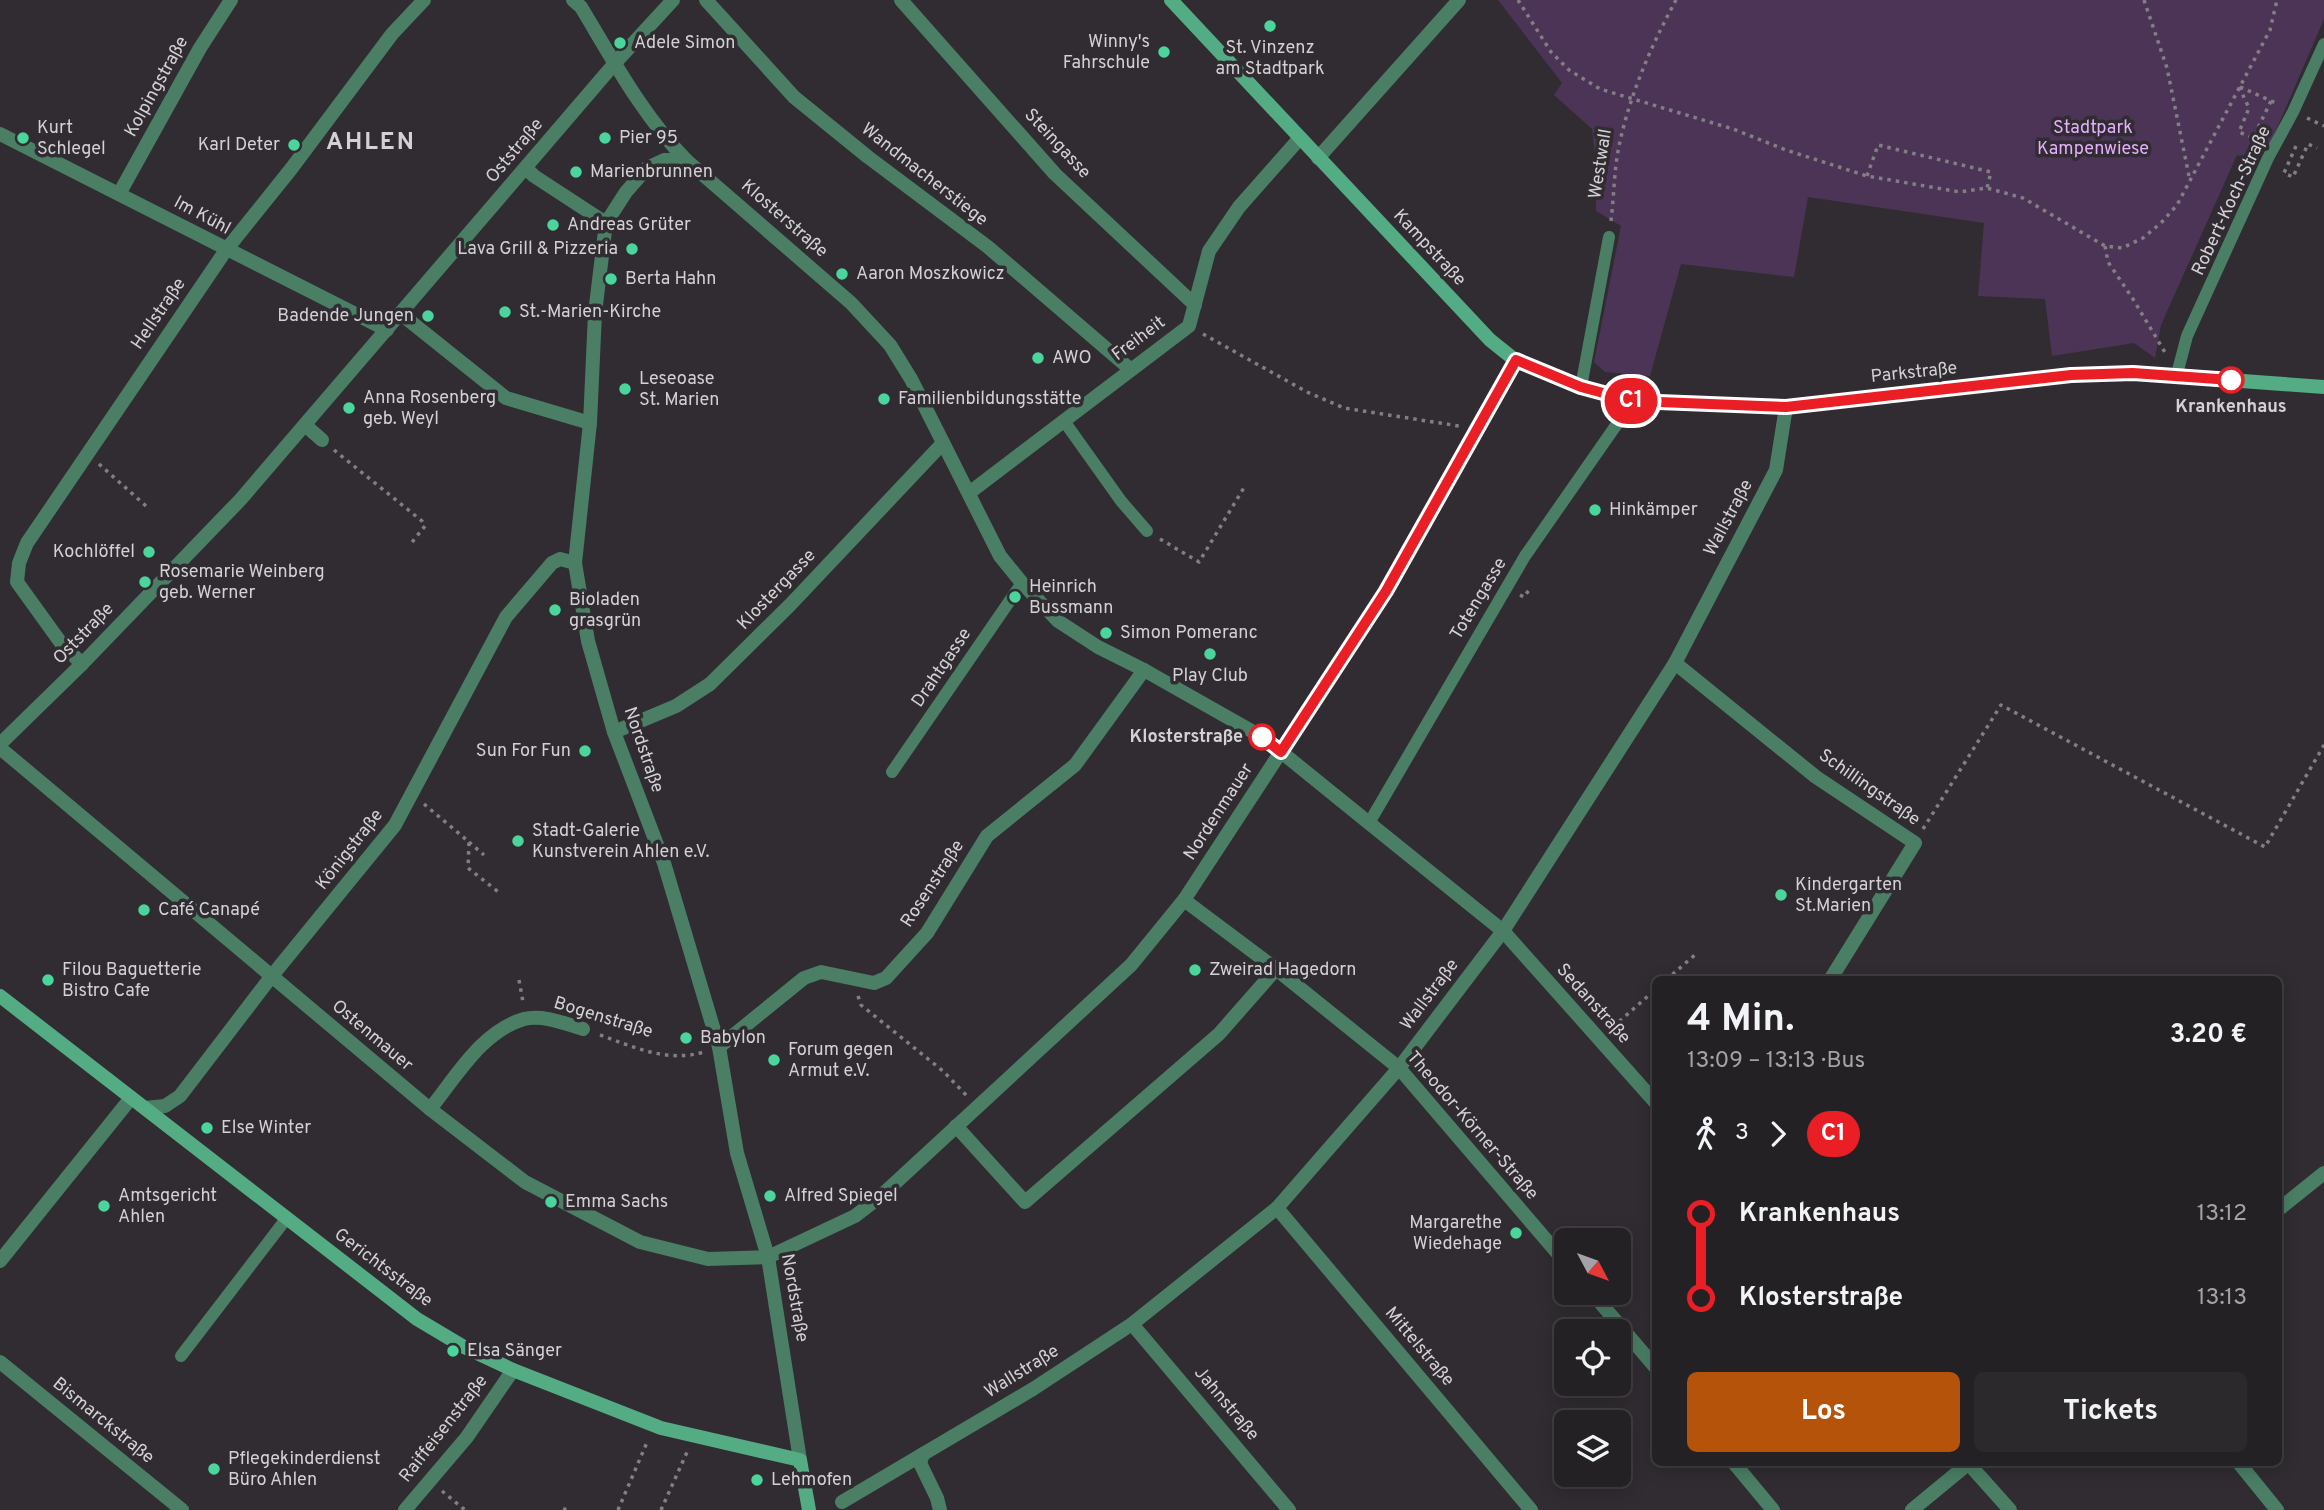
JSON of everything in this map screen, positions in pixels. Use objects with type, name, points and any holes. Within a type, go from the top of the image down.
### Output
[{"type":"street","name":"Kolpingstraße","points":[[119,194],[200,48],[231,0]]},
{"type":"street","name":"Hellstraße","points":[[82,664],[61,643],[17,582],[19,563],[27,543],[226,250],[291,169],[391,34],[424,0]]},
{"type":"street","name":"Oststraße","points":[[0,746],[241,499],[615,63],[673,0]]},
{"type":"street","name":"Wandmacherstiege","points":[[706,0],[794,97],[868,157],[988,247],[1130,369]]},
{"type":"street","name":"Steingasse","points":[[901,0],[1055,174],[1195,305]]},
{"type":"street","name":"Kampstraße","points":[[1171,0],[1490,340],[1516,360]]},
{"type":"street","points":[[1318,158],[1460,0]]},
{"type":"street","points":[[577,4],[615,63]]},
{"type":"street","name":"Klosterstraße","points":[[615,63],[659,130],[686,160],[851,303],[883,337],[911,379],[1000,556],[1058,621],[1098,647],[1264,738],[1503,931]]},
{"type":"street","name":"Im Kühl","points":[[0,134],[387,330]]},
{"type":"street","name":"Freiheit","points":[[970,493],[1189,326],[1209,251],[1239,207],[1300,138]]},
{"type":"street","name":"Nordstraße","points":[[686,160],[672,158],[647,168],[626,192],[606,223],[595,313],[590,423],[575,563],[588,641],[614,732],[664,863],[719,1047],[737,1153],[768,1257],[810,1510]]},
{"type":"street","points":[[526,167],[534,176],[606,223]]},
{"type":"street","points":[[401,314],[506,398],[590,423]]},
{"type":"street","name":"Parkstraße","points":[[1516,360],[1581,387],[1633,401],[1786,407],[2071,375],[2177,374],[2324,387]]},
{"type":"street","name":"Nordenmauer","points":[[768,1257],[855,1216],[881,1196],[1131,965],[1184,900],[1386,591],[1516,360]]},
{"type":"street","name":"Wallstraße","points":[[842,1502],[1033,1389],[1132,1324],[1277,1208],[1399,1068],[1503,931],[1675,663],[1776,470],[1786,407]]},
{"type":"street","points":[[305,425],[322,440]]},
{"type":"street","name":"Klostergasse","points":[[614,732],[676,706],[710,684],[790,605],[943,443]]},
{"type":"street","points":[[180,538],[193,548]]},
{"type":"street","name":"Königstraße","points":[[145,1108],[165,1106],[180,1097],[271,977],[395,825],[506,617],[552,563],[560,559],[575,563]]},
{"type":"street","name":"Schillingstraße","points":[[1675,663],[1816,777],[1915,843],[1832,976]]},
{"type":"street","name":"Rosenstraße","points":[[719,1047],[804,978],[821,972],[873,983],[886,978],[927,933],[987,836],[1075,765],[1144,670]]},
{"type":"street","name":"Ostenmauer","points":[[0,746],[430,1110],[525,1182],[640,1242],[708,1259],[768,1257]]},
{"type":"street","name":"Theodor-Körner-Straße","points":[[1184,900],[1276,969],[1399,1068],[1554,1250]]},
{"type":"street","name":"Sedanstraße","points":[[1503,931],[1652,1099]]},
{"type":"street","points":[[956,1126],[1025,1202],[1219,1034],[1276,969]]},
{"type":"street","name":"Gerichtsstraße","points":[[0,996],[417,1319],[464,1347],[513,1370],[654,1425],[800,1460]]},
{"type":"street","name":"Bogenstraße","points":[[430,1110],[474,1054],[494,1034],[526,1018],[550,1019],[583,1029]]},
{"type":"street","points":[[0,1261],[131,1098]]},
{"type":"street","points":[[2282,1207],[2324,1173]]},
{"type":"street","name":"Mittelstraße","points":[[1277,1208],[1531,1510]]},
{"type":"street","points":[[1603,1306],[1652,1363]]},
{"type":"street","name":"Jahnstraße","points":[[1132,1324],[1286,1509]]},
{"type":"street","name":"Bismarckstraße","points":[[0,1362],[182,1510]]},
{"type":"street","name":"Raiffeisenstraße","points":[[405,1510],[467,1437],[513,1370]]},
{"type":"street","points":[[923,1454],[920,1463],[940,1510]]},
{"type":"street","points":[[1736,1466],[1773,1510]]},
{"type":"street","points":[[1912,1510],[1965,1466]]},
{"type":"street","points":[[1972,1466],[2010,1510]]},
{"type":"street","points":[[2241,1466],[2277,1510]]},
{"type":"lane","name":"Robert-Koch-Straße","points":[[2177,374],[2187,336],[2268,158],[2293,112],[2324,44]]},
{"type":"lane","points":[[1581,387],[1609,237]]},
{"type":"lane","name":"Totengasse","points":[[1369,823],[1525,556],[1633,401]]},
{"type":"lane","points":[[1064,421],[1147,531]]},
{"type":"lane","name":"Drahtgasse","points":[[892,772],[1022,583]]},
{"type":"lane","points":[[181,1356],[286,1219]]},
{"type":"path","points":[[1518,0],[1551,52],[1569,70],[1600,89],[1733,129],[1786,150],[1867,176],[1960,192],[1987,188],[2023,198],[2105,246],[2122,248],[2143,238],[2177,205],[2270,30],[2277,0]]},
{"type":"path","name":"Westwall","points":[[1609,237],[1619,148],[1631,100],[1653,42],[1676,0]]},
{"type":"path","points":[[2144,0],[2167,68],[2191,182]]},
{"type":"path","points":[[2239,87],[2268,100],[2253,138],[2239,132],[2249,108],[2239,87]]},
{"type":"path","points":[[2303,130],[2310,120],[2324,126]]},
{"type":"path","points":[[2298,141],[2284,173],[2293,177],[2308,144],[2317,148]]},
{"type":"path","points":[[1867,176],[1878,145],[1991,172],[1987,188]]},
{"type":"path","points":[[2105,246],[2108,262],[2155,334],[2177,374]]},
{"type":"path","points":[[1189,326],[1307,392],[1344,408],[1476,429]]},
{"type":"path","points":[[322,440],[422,521],[425,526],[410,546]]},
{"type":"path","points":[[87,453],[146,506]]},
{"type":"path","points":[[1147,531],[1199,562],[1245,486]]},
{"type":"path","points":[[1915,843],[2001,705],[2265,847],[2324,745]]},
{"type":"path","points":[[412,794],[484,855]]},
{"type":"path","points":[[469,842],[468,869],[501,894]]},
{"type":"path","points":[[1671,976],[1696,954]]},
{"type":"path","points":[[519,980],[526,1018]]},
{"type":"path","points":[[855,980],[860,1005],[943,1071],[977,1107]]},
{"type":"path","points":[[1599,1040],[1652,993]]},
{"type":"path","name":"Bogenstraße","points":[[583,1029],[656,1055],[694,1055],[719,1047]]},
{"type":"path","points":[[618,1510],[654,1425]]},
{"type":"path","points":[[661,1510],[694,1436]]},
{"type":"path","points":[[430,1481],[465,1510]]},
{"type":"path","points":[[563,1509],[569,1510]]},
{"type":"green space","name":"Stadtpark Kampenwiese","points":[[1498,0],[2324,0],[2324,19],[2271,142],[2266,146],[2253,145],[2246,159],[2237,155],[2161,325],[2155,358],[2134,343],[2052,356],[2045,299],[1978,296],[1984,223],[1808,197],[1794,277],[1681,264],[1650,376],[1605,372],[1594,362],[1621,226],[1596,211],[1592,129],[1554,95],[1562,83]]},
{"type":"bus line","name":"C1","points":[[1262,737],[1281,752],[1386,591],[1516,360],[1581,387],[1633,401],[1786,407],[2071,375],[2177,374],[2231,380]]},
{"type":"place","name":"St. Vinzenz am Stadtpark","points":[[1270,26]]},
{"type":"place","name":"Adele Simon","points":[[620,43]]},
{"type":"place","name":"Winny's Fahrschule","points":[[1164,52]]},
{"type":"place","name":"Kurt Schlegel","points":[[23,138]]},
{"type":"place","name":"Pier 95","points":[[605,138]]},
{"type":"place","name":"Karl Deter","points":[[294,145]]},
{"type":"place","name":"Marienbrunnen","points":[[576,172]]},
{"type":"place","name":"Andreas Grüter","points":[[553,225]]},
{"type":"place","name":"Lava Grill & Pizzeria","points":[[632,249]]},
{"type":"place","name":"Aaron Moszkowicz","points":[[842,274]]},
{"type":"place","name":"Berta Hahn","points":[[611,279]]},
{"type":"place","name":"St.-Marien-Kirche","points":[[505,312]]},
{"type":"place","name":"Badende Jungen","points":[[428,316]]},
{"type":"place","name":"AWO","points":[[1038,358]]},
{"type":"place","name":"Krankenhaus","points":[[2231,380]]},
{"type":"place","name":"Leseoase St. Marien","points":[[625,389]]},
{"type":"place","name":"Familienbildungsstätte","points":[[884,399]]},
{"type":"place","name":"Anna Rosenberg geb. Weyl","points":[[349,408]]},
{"type":"place","name":"Hinkämper","points":[[1595,510]]},
{"type":"place","name":"Kochlöffel","points":[[149,552]]},
{"type":"place","name":"Rosemarie Weinberg geb. Werner","points":[[145,582]]},
{"type":"place","name":"Heinrich Bussmann","points":[[1015,597]]},
{"type":"place","name":"Bioladen grasgrün","points":[[555,610]]},
{"type":"place","name":"Simon Pomeranc","points":[[1106,633]]},
{"type":"place","name":"Play Club","points":[[1210,654]]},
{"type":"place","name":"Klosterstraße","points":[[1262,737]]},
{"type":"place","name":"Sun For Fun","points":[[585,751]]},
{"type":"place","name":"Stadt-Galerie Kunstverein Ahlen e.V.","points":[[518,841]]},
{"type":"place","name":"Kindergarten St.Marien","points":[[1781,895]]},
{"type":"place","name":"Café Canapé","points":[[144,910]]},
{"type":"place","name":"Zweirad Hagedorn","points":[[1195,970]]},
{"type":"place","name":"Filou Baguetterie Bistro Cafe","points":[[48,980]]},
{"type":"place","name":"Babylon","points":[[686,1038]]},
{"type":"place","name":"Forum gegen Armut e.V.","points":[[774,1060]]},
{"type":"place","name":"Else Winter","points":[[207,1128]]},
{"type":"place","name":"Alfred Spiegel","points":[[770,1196]]},
{"type":"place","name":"Emma Sachs","points":[[551,1202]]},
{"type":"place","name":"Amtsgericht Ahlen","points":[[104,1206]]},
{"type":"place","name":"Margarethe Wiedehage","points":[[1516,1233]]},
{"type":"place","name":"Elsa Sänger","points":[[453,1351]]},
{"type":"place","name":"Pflegekinderdienst Büro Ahlen","points":[[214,1469]]},
{"type":"place","name":"Lehmofen","points":[[757,1480]]},
{"type":"district","name":"AHLEN","points":[[371,143]]}]
